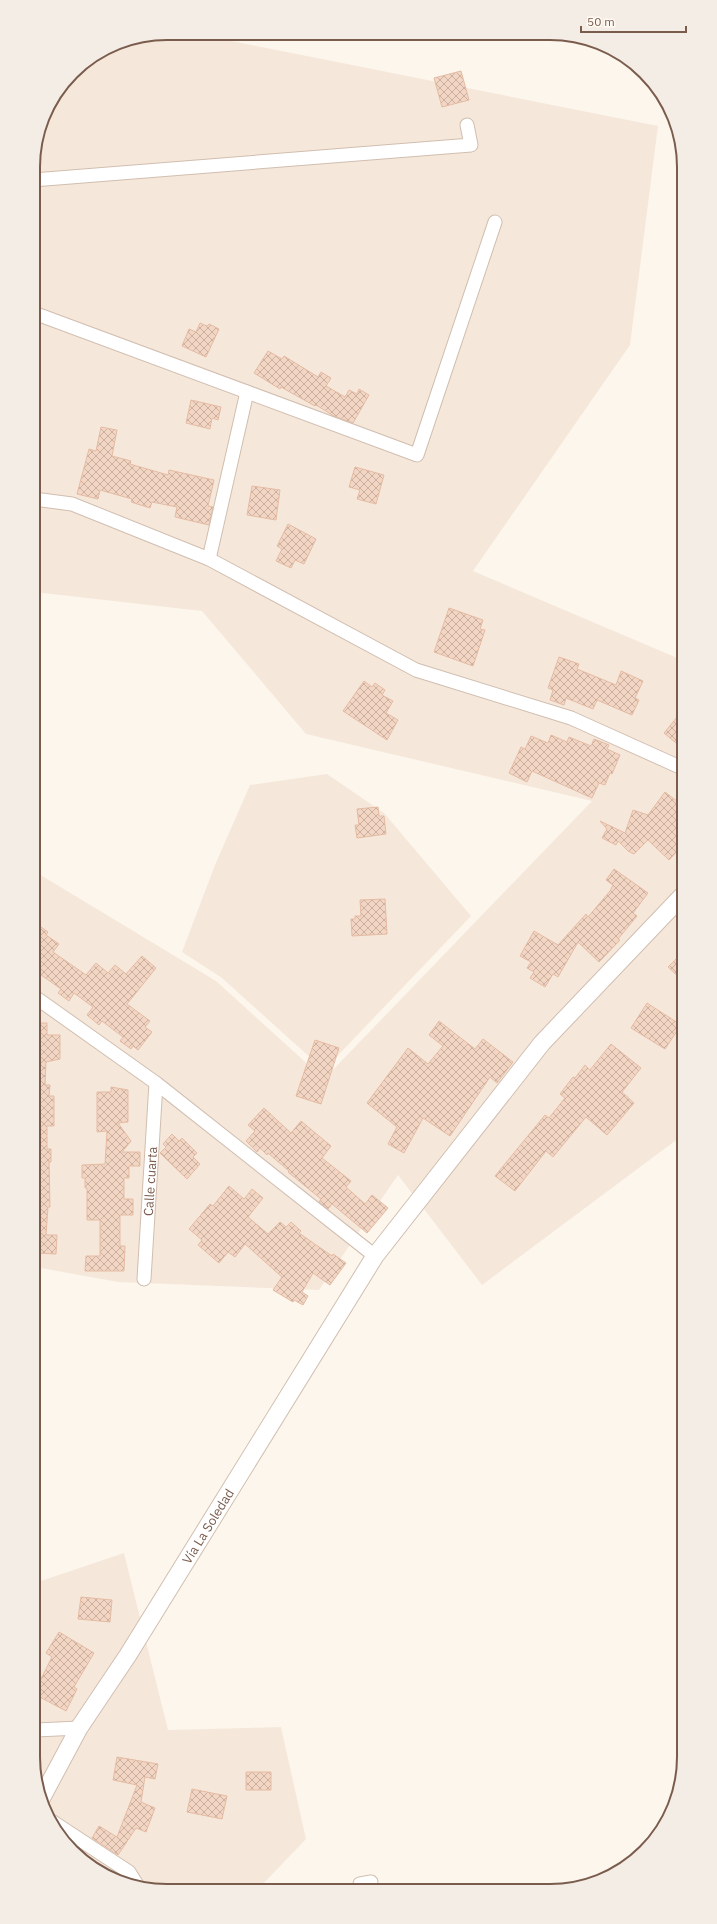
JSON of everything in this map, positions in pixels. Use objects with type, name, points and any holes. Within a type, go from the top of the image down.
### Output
[{"type":"street","points":[[40,179],[471,144],[467,125]]},
{"type":"street","points":[[40,316],[417,455],[495,222]]},
{"type":"street","points":[[209,559],[247,392]]},
{"type":"street","points":[[40,500],[72,504],[209,559],[416,670],[571,718],[677,766]]},
{"type":"street","name":"Vía La Soledad","points":[[45,1793],[79,1728],[128,1655],[376,1256],[542,1043],[677,901]]},
{"type":"street","points":[[40,1001],[156,1083],[376,1256]]},
{"type":"street","name":"Calle cuarta","points":[[144,1279],[156,1083]]},
{"type":"street","points":[[40,1730],[79,1728]]},
{"type":"street","points":[[62,1828],[129,1872],[134,1879]]},
{"type":"street","points":[[360,1884],[372,1882]]},
{"type":"shaded area","points":[[159,40],[226,40],[658,126],[630,345],[473,571],[677,658],[677,1139],[482,1285],[398,1175],[319,1290],[118,1282],[40,1268],[40,875],[216,981],[324,1079],[592,801],[306,734],[202,611],[40,593],[40,159],[44,134],[50,119],[61,97],[77,77],[97,61],[111,53],[143,42]]},
{"type":"shaded area","points":[[327,774],[384,813],[471,916],[324,1070],[222,978],[182,952],[215,865],[250,785]]},
{"type":"shaded area","points":[[124,1553],[168,1730],[281,1727],[306,1839],[263,1884],[167,1884],[143,1882],[126,1877],[104,1867],[77,1847],[66,1834],[53,1813],[47,1798],[41,1773],[40,1581]]},
{"type":"building","points":[[461,71],[469,100],[442,107],[434,78]]},
{"type":"building","points":[[200,323],[207,326],[209,324],[219,329],[206,357],[182,346],[189,329],[196,332]]},
{"type":"building","points":[[268,351],[282,359],[284,356],[318,377],[321,372],[331,378],[326,386],[345,397],[349,390],[357,394],[359,389],[369,395],[353,423],[334,416],[281,387],[280,389],[254,373]]},
{"type":"building","points":[[191,400],[221,407],[218,420],[212,418],[210,429],[186,423]]},
{"type":"building","points":[[101,427],[117,430],[112,456],[131,461],[130,464],[168,475],[169,470],[214,480],[208,506],[213,507],[209,525],[175,517],[177,507],[152,502],[150,508],[131,502],[132,499],[100,490],[98,499],[77,494],[89,449],[96,451]]},
{"type":"building","points":[[355,467],[384,475],[376,504],[357,499],[360,490],[349,487]]},
{"type":"building","points":[[252,486],[280,490],[276,520],[247,515]]},
{"type":"building","points":[[288,524],[316,539],[304,564],[295,560],[291,568],[276,561],[282,549],[277,546]]},
{"type":"building","points":[[449,608],[483,620],[480,629],[485,630],[473,666],[434,652]]},
{"type":"building","points":[[559,657],[579,664],[577,669],[616,685],[621,671],[643,681],[635,698],[639,700],[632,715],[597,700],[593,709],[566,698],[564,705],[550,700],[553,690],[548,688]]},
{"type":"building","points":[[364,681],[372,687],[375,683],[385,690],[382,695],[393,701],[386,713],[398,720],[387,740],[343,711]]},
{"type":"building","points":[[677,717],[677,744],[664,733]]},
{"type":"building","points":[[551,735],[567,742],[569,737],[591,746],[594,739],[609,745],[607,749],[620,755],[612,774],[610,773],[605,785],[599,783],[592,798],[532,771],[527,782],[509,773],[521,747],[525,749],[531,736],[548,743]]},
{"type":"building","points":[[665,792],[677,801],[677,851],[669,860],[648,840],[634,854],[628,851],[618,841],[616,845],[602,838],[607,829],[600,821],[625,833],[633,810],[648,815]]},
{"type":"building","points":[[378,807],[379,816],[384,816],[386,834],[357,838],[355,825],[359,825],[357,809]]},
{"type":"building","points":[[614,869],[648,893],[633,913],[637,916],[618,939],[620,940],[599,962],[578,942],[558,977],[553,974],[545,987],[530,978],[534,972],[527,968],[531,962],[520,956],[534,931],[558,945],[586,914],[588,917],[610,891],[613,885],[606,880]]},
{"type":"building","points":[[385,899],[387,934],[352,936],[351,919],[355,919],[355,916],[361,916],[360,900]]},
{"type":"building","points":[[40,926],[48,932],[46,935],[59,944],[53,952],[86,975],[96,963],[108,973],[115,965],[126,974],[142,956],[156,968],[127,1004],[150,1021],[145,1027],[152,1032],[138,1050],[133,1046],[131,1049],[120,1041],[123,1037],[102,1021],[99,1025],[87,1015],[93,1007],[74,993],[69,1001],[58,993],[61,989],[40,974]]},
{"type":"building","points":[[677,958],[677,975],[668,967]]},
{"type":"building","points":[[647,1003],[677,1022],[677,1031],[665,1049],[631,1028]]},
{"type":"building","points":[[439,1021],[475,1049],[483,1039],[513,1062],[497,1083],[490,1077],[450,1136],[423,1118],[404,1153],[388,1144],[397,1127],[367,1103],[408,1048],[428,1064],[443,1046],[429,1035]]},
{"type":"building","points":[[40,1023],[47,1023],[47,1035],[60,1035],[60,1059],[46,1062],[45,1085],[50,1085],[49,1096],[54,1096],[54,1126],[47,1126],[47,1149],[51,1149],[51,1162],[49,1162],[50,1207],[48,1207],[46,1235],[57,1235],[56,1254],[40,1253]]},
{"type":"building","points":[[315,1040],[339,1048],[321,1104],[296,1096]]},
{"type":"building","points":[[611,1044],[641,1068],[622,1092],[634,1103],[607,1135],[586,1117],[553,1157],[546,1151],[515,1191],[495,1176],[545,1115],[549,1118],[565,1098],[560,1094],[573,1077],[575,1078],[585,1065],[590,1070]]},
{"type":"building","points":[[111,1087],[128,1090],[128,1122],[118,1123],[131,1141],[122,1152],[140,1152],[140,1166],[129,1166],[129,1178],[124,1178],[124,1199],[133,1199],[133,1215],[120,1215],[120,1246],[125,1246],[124,1271],[85,1271],[86,1256],[100,1256],[100,1220],[87,1220],[87,1188],[85,1188],[85,1178],[82,1178],[82,1165],[105,1164],[107,1131],[97,1132],[97,1092],[111,1092]]},
{"type":"building","points":[[264,1108],[291,1133],[301,1121],[331,1146],[322,1158],[351,1181],[346,1187],[365,1204],[372,1195],[388,1208],[367,1233],[332,1204],[328,1209],[319,1202],[321,1199],[288,1172],[289,1171],[268,1153],[267,1155],[260,1148],[257,1152],[246,1141],[255,1131],[248,1125]]},
{"type":"building","points":[[172,1134],[179,1141],[182,1138],[197,1153],[193,1157],[200,1164],[187,1179],[160,1153],[166,1147],[163,1144]]},
{"type":"building","points":[[229,1186],[244,1199],[252,1189],[263,1198],[248,1217],[268,1234],[280,1222],[286,1227],[291,1222],[301,1231],[299,1233],[332,1256],[333,1254],[346,1263],[330,1285],[313,1273],[302,1292],[308,1296],[303,1305],[294,1300],[293,1302],[273,1290],[282,1277],[245,1244],[235,1257],[228,1252],[219,1263],[198,1245],[202,1240],[189,1229],[210,1204],[213,1206]]},
{"type":"building","points":[[81,1597],[112,1600],[110,1622],[78,1619]]},
{"type":"building","points":[[59,1632],[94,1653],[74,1687],[77,1689],[66,1711],[40,1697],[40,1681],[52,1657],[46,1653]]},
{"type":"building","points":[[117,1757],[158,1764],[155,1779],[145,1777],[141,1802],[155,1808],[146,1832],[136,1828],[118,1855],[92,1838],[99,1826],[117,1837],[137,1785],[113,1780]]},
{"type":"building","points":[[246,1772],[271,1772],[271,1790],[246,1790]]},
{"type":"building","points":[[192,1789],[227,1796],[222,1819],[187,1812]]}]
